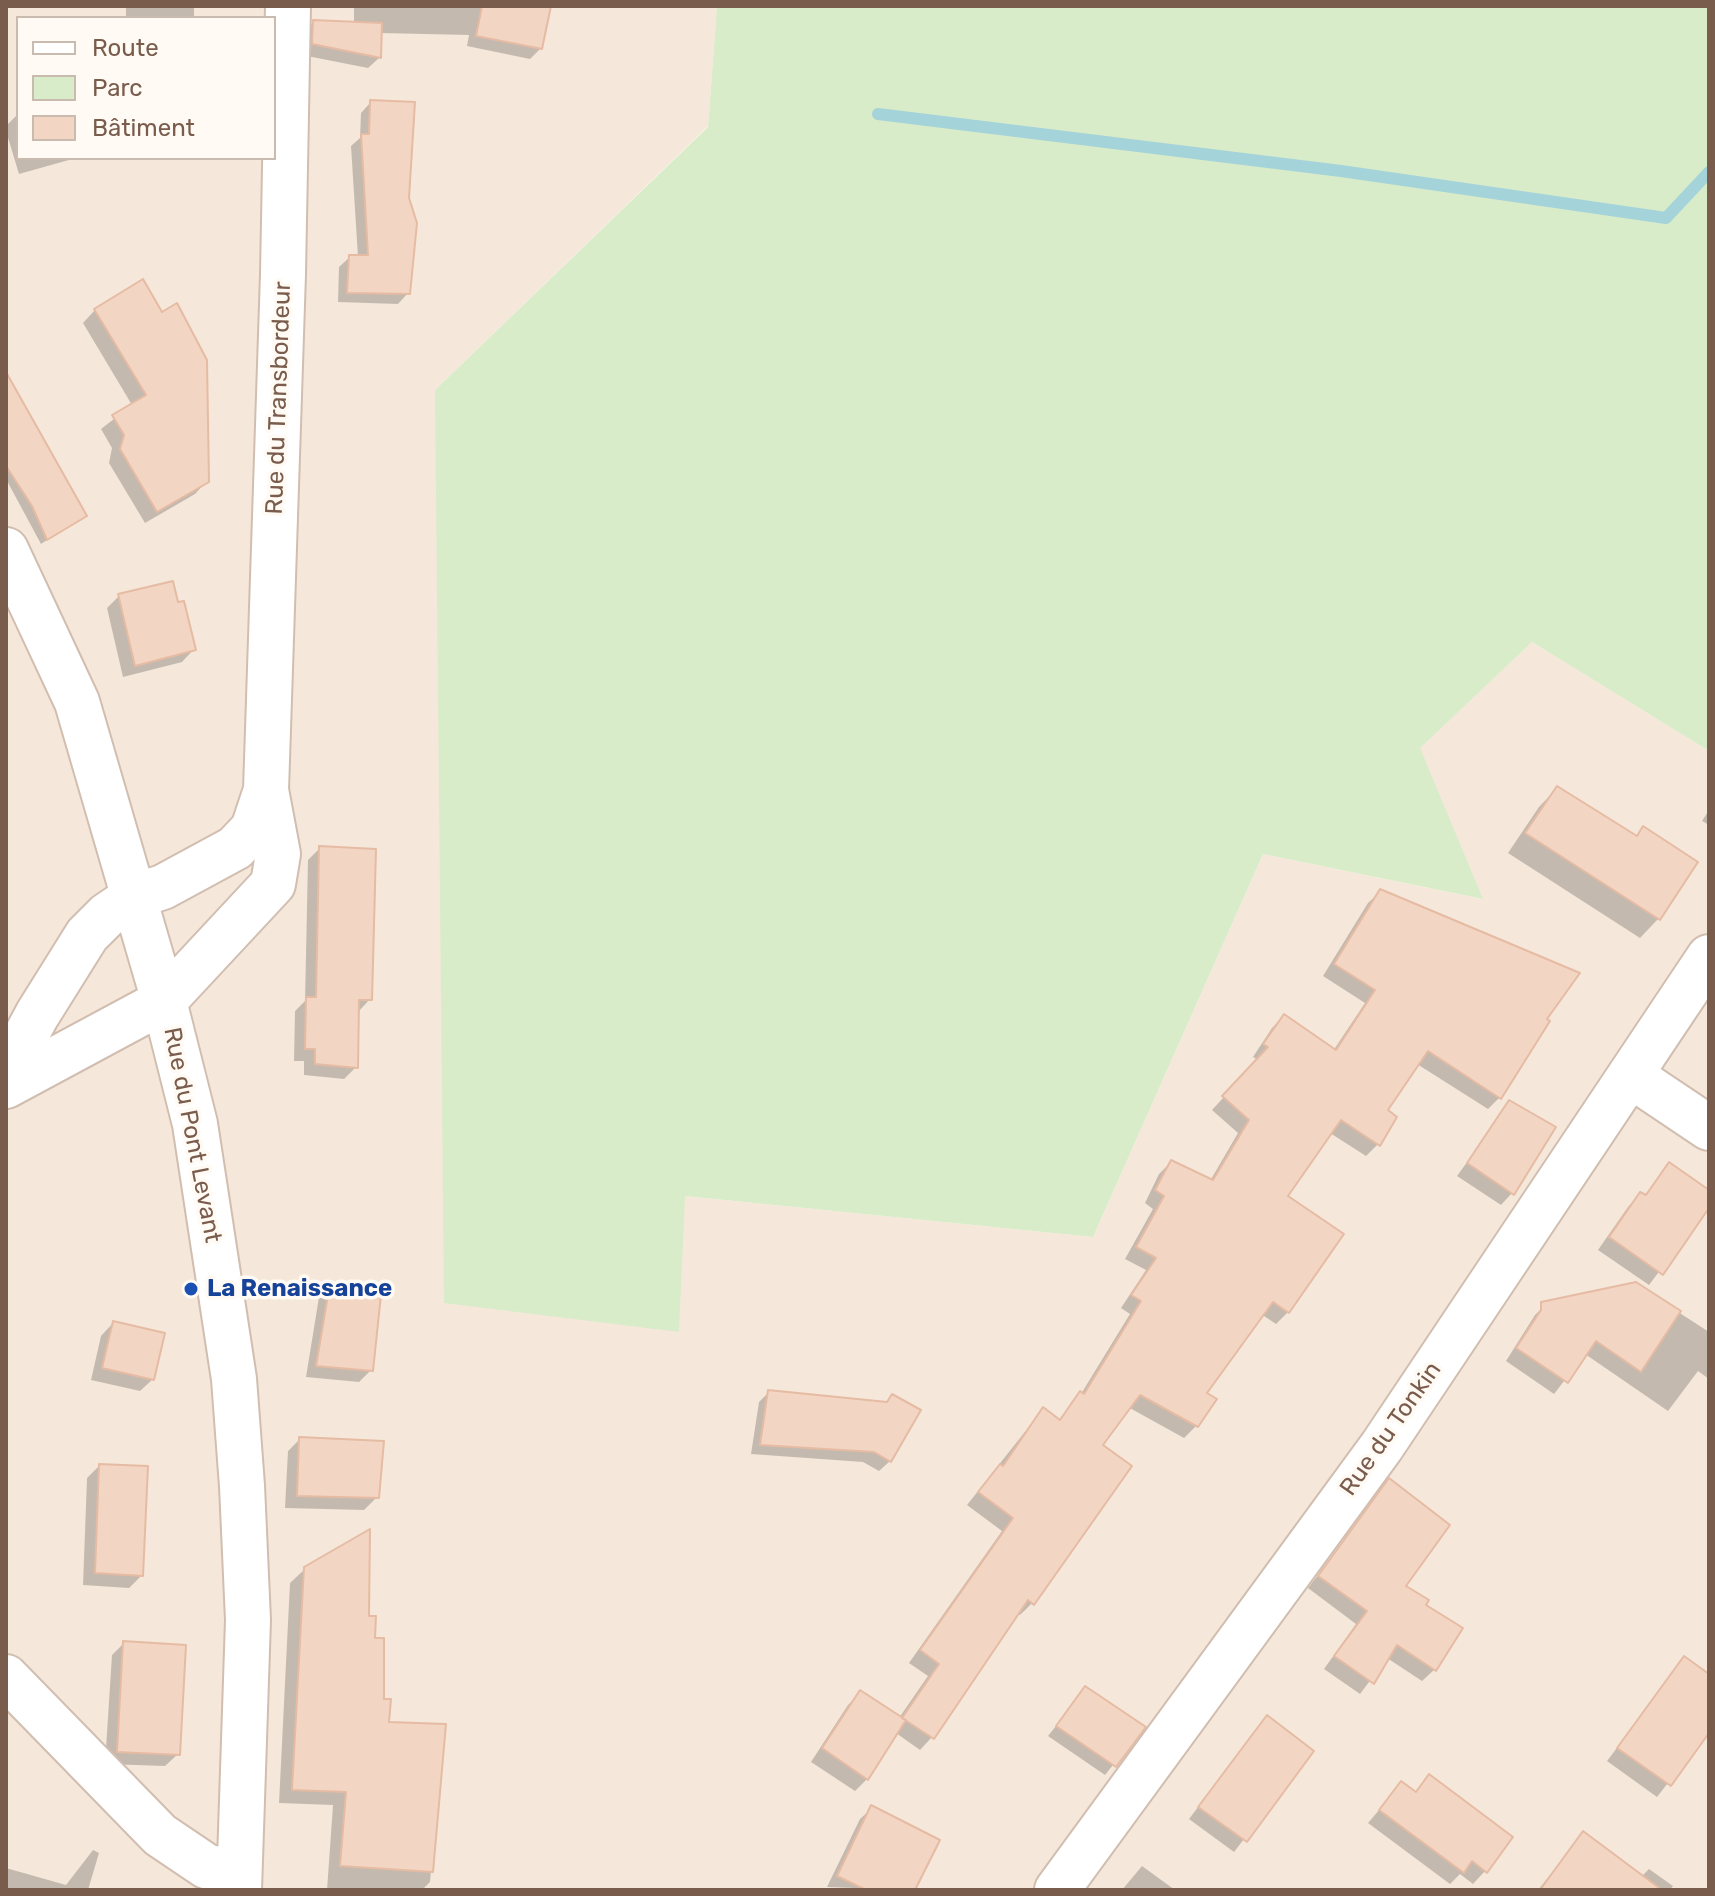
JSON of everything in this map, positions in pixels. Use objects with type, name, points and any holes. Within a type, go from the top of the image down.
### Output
[{"type":"street","name":"Rue du Transbordeur","points":[[6,1086],[164,1001],[273,884],[278,854],[266,790],[283,289],[288,6]]},
{"type":"street","name":"Rue du Pont Levant","points":[[6,550],[77,702],[135,896],[195,1124],[234,1379],[248,1620],[238,1883]]},
{"type":"street","name":"Rue du Transbordeur","points":[[6,1073],[37,1015],[87,935],[107,915],[135,896],[163,887],[235,848],[253,829],[266,790]]},
{"type":"street","name":"Rue du Tonkin","points":[[1057,1890],[1382,1446],[1709,957]]},
{"type":"street","points":[[1630,1075],[1709,1128]]},
{"type":"street","points":[[6,1677],[160,1835],[238,1883]]},
{"type":"shaded area","points":[[6,6],[717,6],[708,126],[435,390],[685,1196],[1093,1237],[1263,854],[1482,899],[1419,748],[1532,642],[1709,751],[1709,1890],[6,1890]]},
{"type":"green space","points":[[717,6],[1709,6],[1709,751],[1532,642],[1420,748],[1483,899],[1263,854],[1093,1237],[685,1196],[679,1332],[444,1303],[435,390],[708,127]]},
{"type":"building","points":[[482,6],[551,6],[542,49],[476,36]]},
{"type":"building","points":[[313,20],[382,23],[381,58],[312,44]]},
{"type":"building","points":[[370,100],[415,102],[409,198],[417,223],[410,294],[347,293],[349,255],[368,255],[361,134],[369,134]]},
{"type":"building","points":[[143,279],[162,312],[177,303],[207,360],[209,482],[157,512],[120,449],[124,435],[112,415],[146,395],[94,309]]},
{"type":"building","points":[[6,372],[87,516],[47,540],[32,506],[6,466]]},
{"type":"building","points":[[173,581],[178,602],[184,601],[196,650],[135,666],[118,594]]},
{"type":"building","points":[[1557,786],[1637,836],[1643,826],[1698,862],[1660,920],[1525,833]]},
{"type":"building","points":[[319,846],[376,849],[372,1000],[359,1000],[358,1068],[315,1064],[315,1049],[305,1049],[306,997],[316,997]]},
{"type":"building","points":[[1380,889],[1580,973],[1547,1019],[1550,1021],[1501,1099],[1428,1051],[1388,1110],[1397,1117],[1380,1146],[1341,1120],[1288,1196],[1344,1234],[1289,1313],[1273,1302],[1207,1393],[1217,1399],[1198,1427],[1140,1395],[1103,1445],[1132,1466],[1034,1605],[1028,1600],[934,1739],[902,1718],[939,1664],[920,1650],[1013,1518],[978,1492],[1000,1464],[1003,1466],[1043,1407],[1060,1420],[1080,1391],[1084,1394],[1141,1301],[1131,1295],[1156,1258],[1136,1247],[1164,1196],[1155,1190],[1171,1160],[1213,1180],[1249,1120],[1222,1096],[1268,1047],[1263,1044],[1284,1014],[1336,1050],[1375,990],[1334,964]]},
{"type":"building","points":[[1509,1100],[1556,1127],[1514,1195],[1467,1163]]},
{"type":"building","points":[[1669,1162],[1709,1190],[1709,1208],[1663,1275],[1609,1237],[1640,1192],[1646,1195]]},
{"type":"building","points":[[1636,1282],[1681,1311],[1641,1372],[1596,1341],[1568,1383],[1516,1348],[1541,1310],[1541,1302]]},
{"type":"building","points":[[330,1283],[382,1285],[373,1371],[316,1366]]},
{"type":"building","points":[[113,1321],[165,1333],[154,1380],[102,1368]]},
{"type":"building","points":[[768,1390],[887,1402],[892,1394],[921,1410],[891,1462],[874,1452],[760,1445]]},
{"type":"building","points":[[299,1437],[384,1441],[379,1498],[297,1496]]},
{"type":"building","points":[[99,1464],[148,1466],[143,1576],[95,1573]]},
{"type":"building","points":[[1389,1478],[1450,1525],[1406,1586],[1429,1600],[1426,1605],[1463,1628],[1436,1671],[1397,1645],[1374,1684],[1334,1656],[1367,1611],[1318,1576]]},
{"type":"building","points":[[370,1529],[369,1616],[376,1616],[375,1638],[384,1638],[384,1699],[391,1699],[389,1722],[446,1724],[433,1872],[340,1866],[346,1792],[292,1790],[304,1567]]},
{"type":"building","points":[[123,1641],[186,1645],[180,1755],[117,1752]]},
{"type":"building","points":[[1684,1656],[1709,1674],[1709,1733],[1671,1786],[1617,1748]]},
{"type":"building","points":[[1085,1686],[1146,1727],[1116,1767],[1056,1726]]},
{"type":"building","points":[[860,1690],[906,1720],[868,1780],[822,1748]]},
{"type":"building","points":[[1267,1715],[1314,1751],[1247,1842],[1198,1807]]},
{"type":"building","points":[[1429,1774],[1513,1837],[1487,1873],[1472,1861],[1464,1873],[1379,1810],[1401,1781],[1416,1792]]},
{"type":"building","points":[[871,1805],[940,1840],[915,1890],[866,1890],[837,1876]]},
{"type":"building","points":[[1583,1831],[1662,1890],[1540,1890]]},
{"type":"waterway","points":[[878,114],[1341,171],[1666,218],[1709,172]]},
{"type":"place","name":"La Renaissance","points":[[191,1289]]}]
